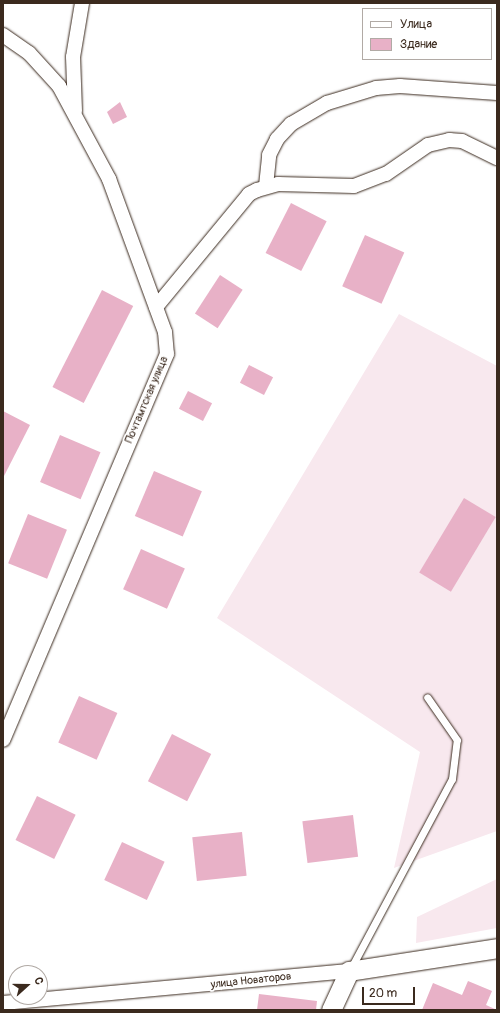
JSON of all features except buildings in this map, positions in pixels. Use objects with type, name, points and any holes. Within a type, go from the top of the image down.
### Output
[{"type":"street","points":[[75,114],[73,57],[82,3]]},
{"type":"street","name":"Почтамтская улица","points":[[3,35],[29,53],[54,80],[75,114],[109,178],[165,332],[167,354],[3,740]]},
{"type":"street","points":[[266,186],[269,155],[277,139],[291,124],[327,104],[376,88],[400,86],[497,93]]},
{"type":"street","points":[[156,307],[250,194],[266,186],[354,186],[386,174],[428,144],[449,140],[462,141],[497,158]]},
{"type":"street","name":"улица Новаторов","points":[[3,1003],[18,1007],[349,971],[497,948]]},
{"type":"street","points":[[331,1010],[349,971]]},
{"type":"lane","points":[[349,971],[452,779],[457,740],[427,697]]},
{"type":"shaded area","points":[[399,314],[497,366],[497,831],[394,868],[420,752],[217,618]]},
{"type":"shaded area","points":[[497,879],[497,928],[416,943],[417,917]]}]
